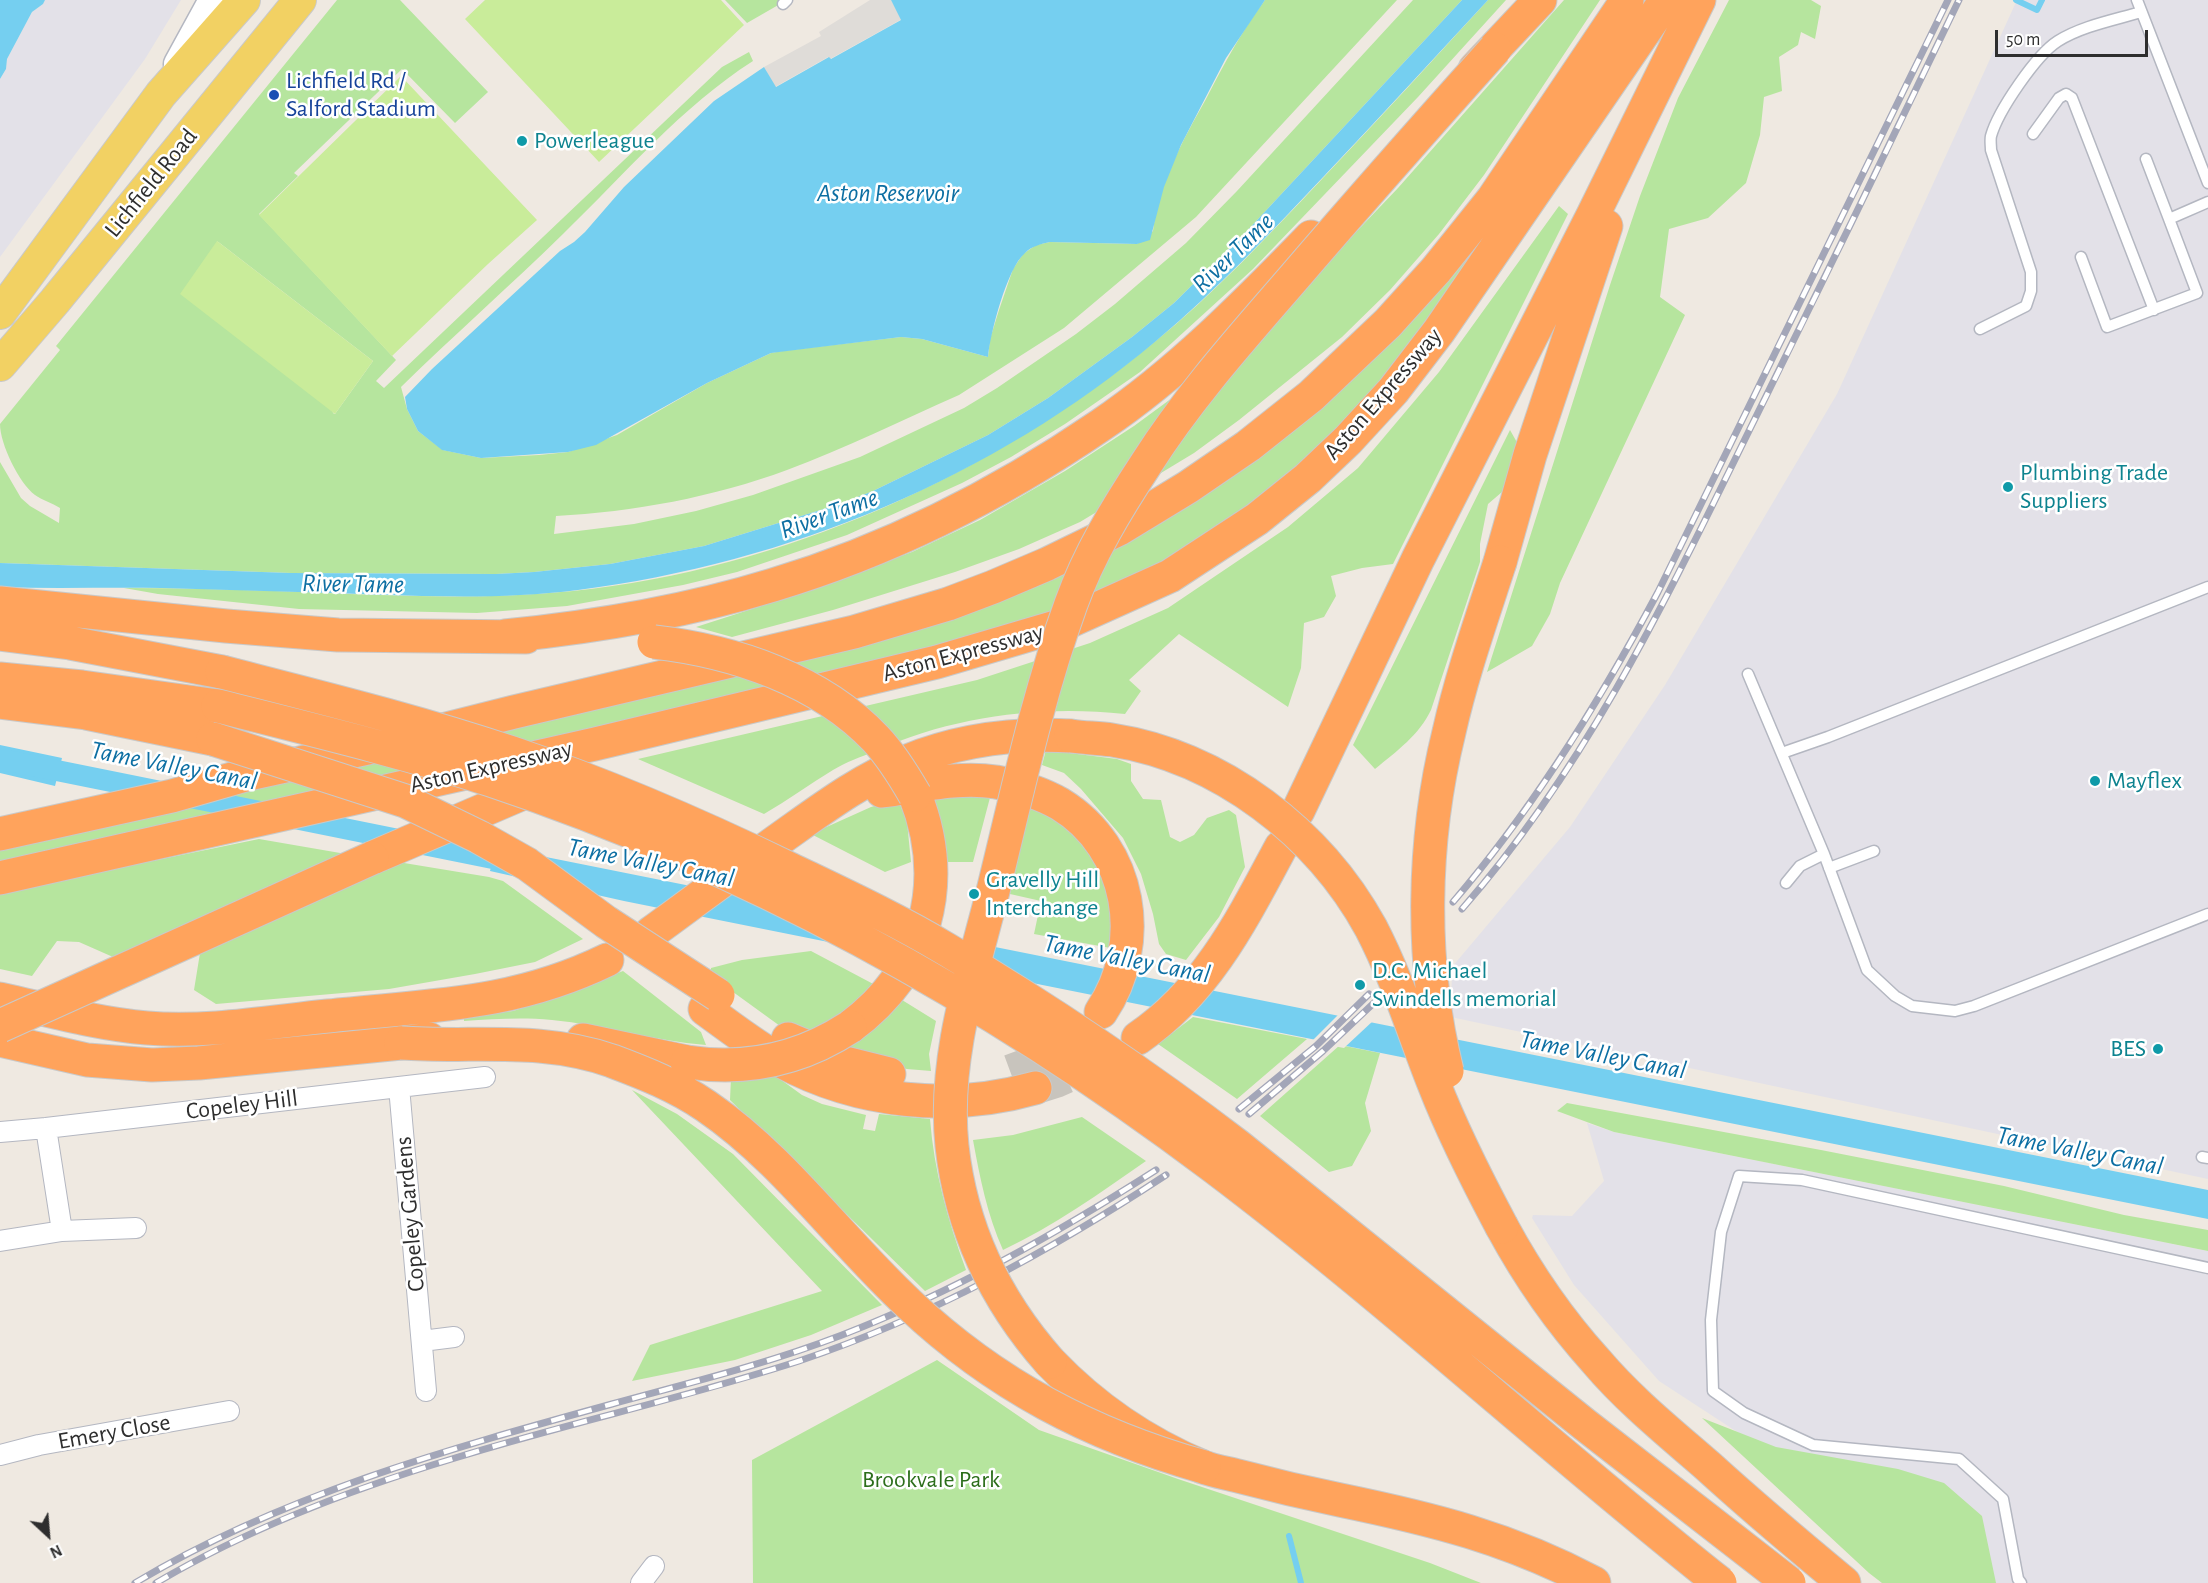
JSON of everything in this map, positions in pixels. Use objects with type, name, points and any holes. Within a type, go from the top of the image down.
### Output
[{"type":"highway","points":[[1204,1467],[1139,1434],[1079,1391],[1028,1336],[999,1293],[971,1231],[955,1171],[950,1108],[957,1037],[1052,662],[1072,600],[1107,529],[1146,463],[1217,367],[1540,0]]},
{"type":"highway","name":"Aston Expressway","points":[[0,834],[172,796],[249,774],[391,743],[855,632],[948,604],[1047,564],[1156,507],[1248,446],[1347,364],[1406,304],[1493,199],[1627,0]]},
{"type":"highway","points":[[1502,1227],[1469,1148],[1446,1067],[1432,984],[1428,900],[1434,816],[1446,743],[1459,692],[1500,562],[1530,455],[1644,110],[1687,1]]},
{"type":"highway","name":"Aston Expressway","points":[[0,879],[790,698],[937,662],[1059,626],[1170,576],[1257,519],[1308,478],[1348,440],[1410,369],[1687,1]]},
{"type":"highway","points":[[505,636],[603,624],[678,609],[772,586],[917,531],[1018,478],[1101,425],[1164,377],[1256,292],[1495,49]]},
{"type":"highway","points":[[1298,811],[1418,559],[1644,110]]},
{"type":"highway","points":[[0,603],[338,635],[505,636],[654,642],[711,651],[749,662],[784,677],[841,709],[868,731],[886,750],[909,784],[919,806],[928,837],[931,869],[930,891],[924,923],[908,963],[890,990],[850,1027],[826,1042],[772,1061],[744,1065],[701,1064],[603,1044],[529,1035],[460,1035],[199,1063],[152,1065],[87,1060],[0,1040]]},
{"type":"highway","points":[[0,634],[70,643],[222,672],[370,710],[511,753],[628,796],[735,842],[864,905],[944,948],[1040,1008],[1193,1112],[1295,1189],[1574,1416],[1789,1583]]},
{"type":"highway","points":[[0,679],[82,687],[218,706],[361,741],[491,780],[614,825],[717,869],[827,922],[926,976],[1045,1048],[1206,1161],[1407,1323],[1720,1583]]},
{"type":"highway","points":[[0,1026],[457,821],[566,775],[638,748],[790,698]]},
{"type":"highway","points":[[0,702],[86,713],[213,739],[405,801],[479,837],[527,864],[711,1002],[817,1052],[859,1067],[894,1075],[1010,1082]]},
{"type":"highway","points":[[658,928],[839,797],[896,766],[950,747],[998,738],[1071,736],[1131,744],[1169,755],[1204,770],[1268,809],[1300,835],[1324,861],[1360,910],[1393,974],[1450,1123],[1515,1251],[1545,1298],[1597,1363],[1640,1406],[1787,1536],[1844,1583]]},
{"type":"highway","points":[[0,811],[167,777],[249,774]]},
{"type":"highway","points":[[839,797],[969,780],[995,782],[1047,798],[1070,812],[1091,831],[1107,852],[1119,876],[1126,902],[1128,938],[1124,964],[1101,1012]]},
{"type":"highway","points":[[1138,1038],[1178,1004],[1213,964],[1244,917],[1281,847]]},
{"type":"highway","points":[[0,999],[117,1025],[149,1028],[227,1026],[425,1008],[491,999],[565,979],[607,960]]},
{"type":"highway","points":[[401,1043],[440,1046],[491,1043],[554,1047],[605,1059],[673,1087],[706,1106],[733,1127],[773,1164],[909,1304],[957,1346],[996,1374],[1069,1417],[1139,1448],[1204,1467],[1276,1486],[1470,1530],[1541,1557],[1594,1583]]},
{"type":"main road","points":[[161,94],[213,0]]},
{"type":"main road","name":"Lichfield Road","points":[[0,313],[161,94],[244,0]]},
{"type":"main road","points":[[263,47],[281,0]]},
{"type":"main road","name":"Lichfield Road","points":[[0,365],[300,0]]},
{"type":"street","name":"Copeley Hill","points":[[0,1132],[485,1077]]},
{"type":"street","name":"Copeley Gardens","points":[[399,1087],[426,1391]]},
{"type":"street","points":[[46,1128],[62,1231]]},
{"type":"street","points":[[0,1241],[62,1231],[136,1228]]},
{"type":"street","points":[[422,1341],[454,1337]]},
{"type":"street","name":"Emery Close","points":[[0,1455],[229,1411]]},
{"type":"street","points":[[641,1583],[654,1566]]},
{"type":"lane","points":[[2137,0],[2208,183]]},
{"type":"lane","points":[[1980,328],[2026,306],[2031,291],[2031,272],[1991,150],[1991,137],[2010,96],[2031,67],[2056,42],[2091,27],[2141,12]]},
{"type":"lane","points":[[2033,134],[2059,98],[2066,94],[2072,98],[2154,310]]},
{"type":"lane","points":[[2081,257],[2108,327],[2197,293],[2146,159]]},
{"type":"lane","points":[[2169,219],[2208,202]]},
{"type":"lane","points":[[1782,753],[2208,587]]},
{"type":"lane","points":[[1749,674],[1824,854],[1867,970],[1895,996],[1912,1006],[1955,1011],[1974,1006],[2208,914]]},
{"type":"lane","points":[[1829,868],[1874,851]]},
{"type":"lane","points":[[1786,883],[1800,866],[1824,854]]},
{"type":"lane","points":[[2021,1583],[2018,1579],[2003,1499],[1959,1459],[1813,1445],[1744,1413],[1713,1391],[1710,1320],[1721,1232],[1739,1176],[1802,1180],[2208,1268]]},
{"type":"shaded area","points":[[45,0],[181,0],[145,59],[0,257],[0,79],[6,69],[7,59],[32,12]]},
{"type":"shaded area","points":[[870,0],[891,0],[902,19],[775,87],[764,67],[821,36],[819,32]]},
{"type":"shaded area","points":[[2017,0],[2208,0],[2208,1179],[1451,1017],[1452,967],[1570,827],[1665,685],[1837,394]]},
{"type":"shaded area","points":[[1587,1123],[1614,1132],[2208,1251],[2208,1583],[1969,1583],[1659,1381],[1574,1285],[1532,1218],[1533,1215],[1572,1216],[1604,1181]]},
{"type":"green space","points":[[337,0],[400,0],[488,92],[455,123],[402,69],[294,173],[298,176],[259,214],[396,360],[376,381],[384,388],[722,67],[749,52],[753,61],[702,99],[654,142],[587,211],[401,387],[407,409],[418,431],[443,450],[481,458],[568,452],[617,435],[707,383],[771,353],[901,337],[922,339],[988,357],[990,339],[999,310],[1013,269],[1023,254],[1036,245],[1050,242],[1137,244],[1153,231],[1166,179],[1181,146],[1233,48],[1265,0],[1397,0],[1196,217],[1064,328],[959,395],[831,453],[759,480],[673,502],[614,511],[556,516],[554,534],[634,524],[696,511],[753,495],[860,457],[964,408],[997,388],[1076,334],[1186,243],[1413,0],[1462,0],[1246,232],[1174,303],[1132,337],[1048,398],[988,435],[873,491],[840,504],[704,546],[610,564],[496,574],[291,573],[0,563],[0,462],[21,498],[59,523],[60,508],[35,495],[17,473],[3,442],[0,424],[60,350],[56,346]],"holes":[[[217,241],[373,361],[334,414]]]},
{"type":"green space","points":[[485,0],[721,0],[744,25],[599,162],[465,19]]},
{"type":"green space","points":[[725,0],[787,0],[747,23]]},
{"type":"green space","points":[[1488,0],[1506,0],[1418,97],[1253,269],[1140,372],[1065,424],[1011,457],[962,483],[847,535],[737,572],[683,585],[567,606],[477,613],[299,609],[158,594],[124,588],[439,596],[506,596],[573,591],[652,580],[729,562],[806,538],[880,509],[952,475],[1022,436],[1089,392],[1175,325],[1219,285],[1281,222]]},
{"type":"green space","points":[[1564,0],[1600,0],[1484,175],[1439,234],[1390,290],[1342,337],[1194,453],[1080,522],[1019,549],[955,572],[833,610],[732,637],[696,627],[786,598],[912,552],[980,520],[1065,471],[1134,426],[1259,334],[1398,188]]},
{"type":"green space","points":[[1729,0],[1811,0],[1821,6],[1815,39],[1801,32],[1798,45],[1779,57],[1782,91],[1764,97],[1760,135],[1746,183],[1708,218],[1669,229],[1660,297],[1685,315],[1560,583],[1550,614],[1532,646],[1487,672],[1640,196],[1678,98]]},
{"type":"green space","points":[[401,76],[537,220],[392,356],[259,215]]},
{"type":"green space","points":[[1524,178],[1446,298],[1374,390],[1329,439],[1271,489],[1207,538],[1088,601],[926,652],[0,863],[0,845],[536,724],[1160,520]]},
{"type":"green space","points":[[1559,206],[1568,214],[1393,564],[1362,568],[1331,576],[1336,596],[1324,617],[1304,623],[1301,668],[1288,707],[1179,634],[1129,680],[1141,691],[1125,714],[1061,711],[1029,713],[998,716],[935,729],[843,765],[764,814],[638,759],[977,680],[1090,643],[1168,608],[1288,527],[1358,468],[1439,372]]},
{"type":"green space","points":[[217,241],[373,361],[335,414],[180,294]]},
{"type":"green space","points":[[1510,430],[1519,446],[1502,492],[1488,504],[1480,544],[1480,562],[1431,710],[1414,735],[1375,769],[1353,745]]},
{"type":"green space","points":[[1046,750],[1117,759],[1131,764],[1131,781],[1143,799],[1161,800],[1170,837],[1180,842],[1194,835],[1207,818],[1229,810],[1236,815],[1245,867],[1219,917],[1186,960],[1166,954],[1159,944],[1141,874],[1123,838],[1081,789],[1064,773],[1042,765]]},
{"type":"green space","points":[[992,790],[973,862],[940,862],[930,795]]},
{"type":"green space","points":[[898,799],[907,822],[911,862],[885,872],[811,834],[871,807]]},
{"type":"green space","points":[[1031,802],[1055,812],[1103,869],[1116,949],[1034,934],[1041,901],[1010,894]]},
{"type":"green space","points":[[259,839],[346,854],[146,945],[113,957],[79,942],[57,941],[32,976],[0,969],[0,894]]},
{"type":"green space","points":[[398,862],[503,881],[583,939],[535,962],[389,989],[216,1004],[194,990],[200,953]]},
{"type":"green space","points":[[811,951],[894,995],[936,1021],[929,1054],[931,1071],[887,1065],[780,1026],[711,976],[711,968],[742,960]]},
{"type":"green space","points":[[623,971],[701,1032],[706,1045],[552,1020],[519,1018],[464,1021],[464,1017],[513,1011]]},
{"type":"green space","points":[[1193,1017],[1307,1039],[1237,1099],[1158,1044]]},
{"type":"green space","points":[[1340,1045],[1380,1053],[1365,1103],[1371,1131],[1352,1166],[1329,1172],[1260,1116]]},
{"type":"green space","points":[[773,1074],[802,1095],[822,1104],[866,1115],[863,1129],[875,1131],[879,1114],[930,1119],[943,1196],[966,1270],[925,1291],[730,1100],[731,1078]]},
{"type":"green space","points":[[632,1090],[677,1114],[733,1154],[882,1305],[811,1335],[735,1360],[632,1381],[650,1345],[822,1291]]},
{"type":"green space","points":[[1567,1103],[2004,1186],[2124,1215],[2208,1230],[2208,1251],[1614,1132],[1557,1111]]},
{"type":"green space","points":[[1082,1117],[1146,1161],[1059,1220],[1003,1250],[988,1209],[973,1140],[1013,1135]]},
{"type":"green space","name":"Brookvale Park","points":[[937,1360],[1039,1430],[1430,1563],[1481,1583],[753,1583],[752,1460]]},
{"type":"green space","points":[[1702,1418],[1776,1447],[1898,1469],[1944,1483],[1982,1516],[1996,1583],[1882,1583]]},
{"type":"water","points":[[0,0],[45,0],[32,12],[7,59],[6,69],[0,79]]},
{"type":"water","name":"Aston Reservoir","points":[[891,0],[1265,0],[1226,58],[1181,145],[1164,187],[1150,240],[1137,244],[1050,242],[1028,251],[1018,261],[1006,286],[992,333],[988,357],[922,339],[901,337],[771,353],[707,383],[596,445],[568,452],[481,458],[442,450],[418,431],[407,409],[405,397],[432,369],[560,251],[585,232],[624,187],[714,101],[764,67],[776,87],[901,20]]},
{"type":"water","name":"River Tame","points":[[1462,0],[1488,0],[1285,217],[1179,322],[1093,390],[1027,434],[957,473],[885,507],[811,535],[734,559],[657,577],[543,594],[438,596],[162,588],[0,587],[0,563],[291,573],[496,574],[610,564],[704,546],[840,504],[873,491],[988,435],[1048,398],[1132,337],[1174,303],[1246,232]]},
{"type":"water","points":[[0,745],[62,758],[55,786],[0,773]]},
{"type":"water","points":[[496,847],[2208,1190],[2208,1219],[624,901],[490,871]]},
{"type":"pier","points":[[1340,1013],[1374,1020],[1344,1048],[1311,1042]]},
{"type":"waterway","points":[[2016,0],[2037,10],[2042,0]]},
{"type":"waterway","name":"Tame Valley Canal","points":[[0,759],[505,861]]},
{"type":"waterway","points":[[1289,1536],[1301,1583]]},
{"type":"tunnel","points":[[1010,1071],[1056,1054],[1073,1041]]},
{"type":"tunnel","points":[[1035,1088],[1057,1081],[1101,1061]]},
{"type":"railway","points":[[1453,902],[1511,829],[1564,753],[1636,633],[1948,0]]},
{"type":"railway","points":[[1462,909],[1547,799],[1585,741],[1653,622],[1800,328],[1959,0]]},
{"type":"railway","points":[[1239,1109],[1316,1046],[1369,994]]},
{"type":"railway","points":[[1249,1114],[1323,1051],[1377,1000]]},
{"type":"railway","points":[[135,1583],[248,1524],[367,1477],[489,1439],[757,1364],[842,1335],[964,1281],[1042,1239],[1156,1170]]},
{"type":"railway","points":[[156,1583],[264,1527],[378,1483],[498,1445],[756,1374],[848,1343],[942,1303],[988,1280],[1078,1230],[1166,1175]]},
{"type":"place","name":"Lichfield Rd / Salford Stadium","points":[[274,95]]},
{"type":"place","name":"Powerleague","points":[[522,141]]},
{"type":"place","name":"Plumbing Trade Suppliers","points":[[2008,487]]},
{"type":"place","name":"Mayflex","points":[[2095,781]]},
{"type":"place","name":"Gravelly Hill Interchange","points":[[974,894]]},
{"type":"place","name":"D.C. Michael Swindells memorial","points":[[1360,985]]},
{"type":"place","name":"BES","points":[[2158,1049]]}]
